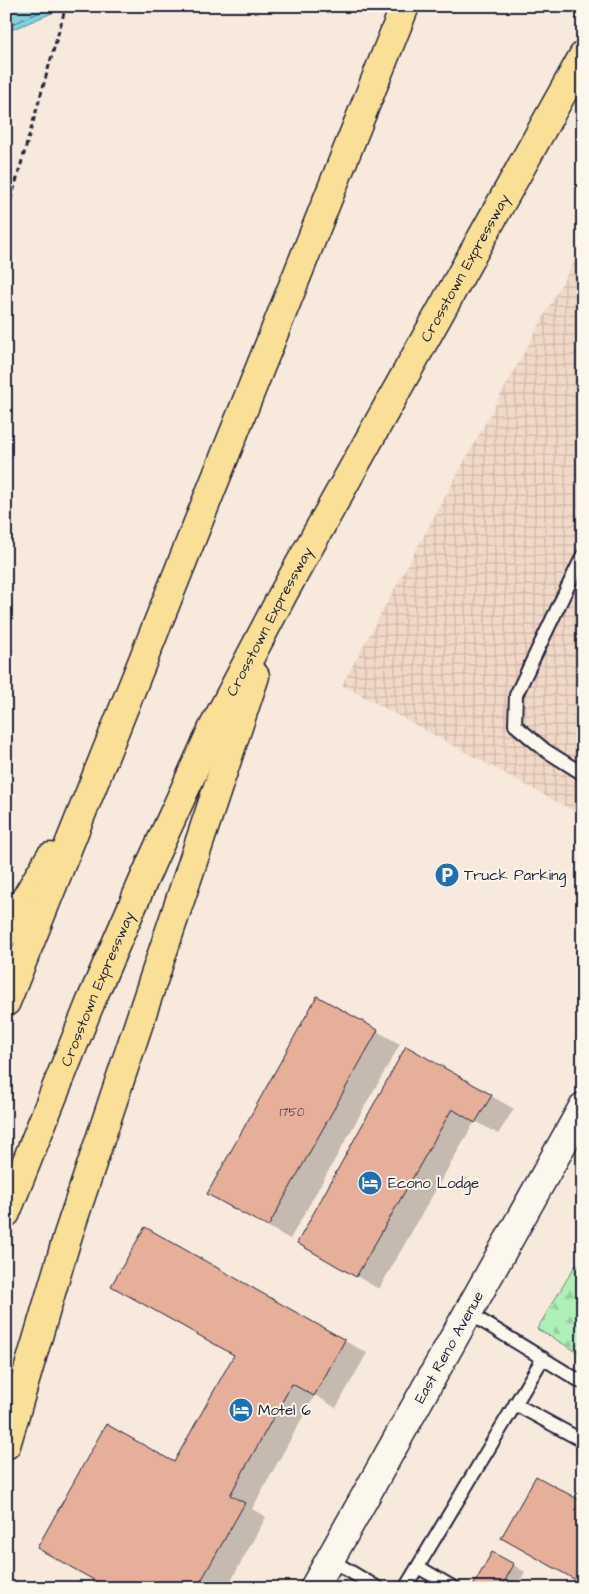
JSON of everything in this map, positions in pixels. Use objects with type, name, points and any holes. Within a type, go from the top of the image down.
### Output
[{"type":"highway","points":[[6,1002],[405,6]]},
{"type":"highway","name":"Crosstown Expressway","points":[[6,1213],[91,1001],[212,730],[283,594],[583,56]]},
{"type":"highway","points":[[6,1445],[68,1235],[283,594]]},
{"type":"highway","points":[[6,932],[97,776]]},
{"type":"main road","name":"East Reno Avenue","points":[[314,1588],[583,1107]]},
{"type":"lane","points":[[582,558],[516,694],[515,724],[545,750],[583,774]]},
{"type":"lane","points":[[467,1312],[583,1382]]},
{"type":"lane","points":[[405,1588],[543,1358]]},
{"type":"lane","points":[[516,1404],[583,1440]]},
{"type":"lane","points":[[330,1559],[378,1588]]},
{"type":"lane","points":[[418,1567],[454,1588]]},
{"type":"path","points":[[6,217],[66,6]]},
{"type":"shaded area","points":[[583,245],[583,816],[342,685]]},
{"type":"green space","points":[[583,1264],[583,1355],[537,1329],[575,1266]]},
{"type":"water","points":[[6,6],[69,6],[6,32]]},
{"type":"building","points":[[317,996],[378,1030],[268,1227],[207,1194]]},
{"type":"building","name":"Econo Lodge","points":[[406,1046],[492,1095],[475,1123],[452,1109],[356,1277],[297,1243]]},
{"type":"building","name":"Motel 6","points":[[145,1227],[345,1340],[314,1396],[292,1384],[230,1495],[245,1503],[197,1588],[108,1588],[37,1548],[106,1424],[174,1462],[234,1355],[111,1286]]},
{"type":"building","points":[[536,1476],[583,1502],[583,1584],[501,1538]]},
{"type":"building","points":[[492,1552],[514,1564],[501,1588],[472,1588]]},
{"type":"place","name":"Truck Parking","points":[[447,875]]},
{"type":"place","name":"Econo Lodge","points":[[370,1183]]},
{"type":"place","name":"Motel 6","points":[[241,1410]]}]
